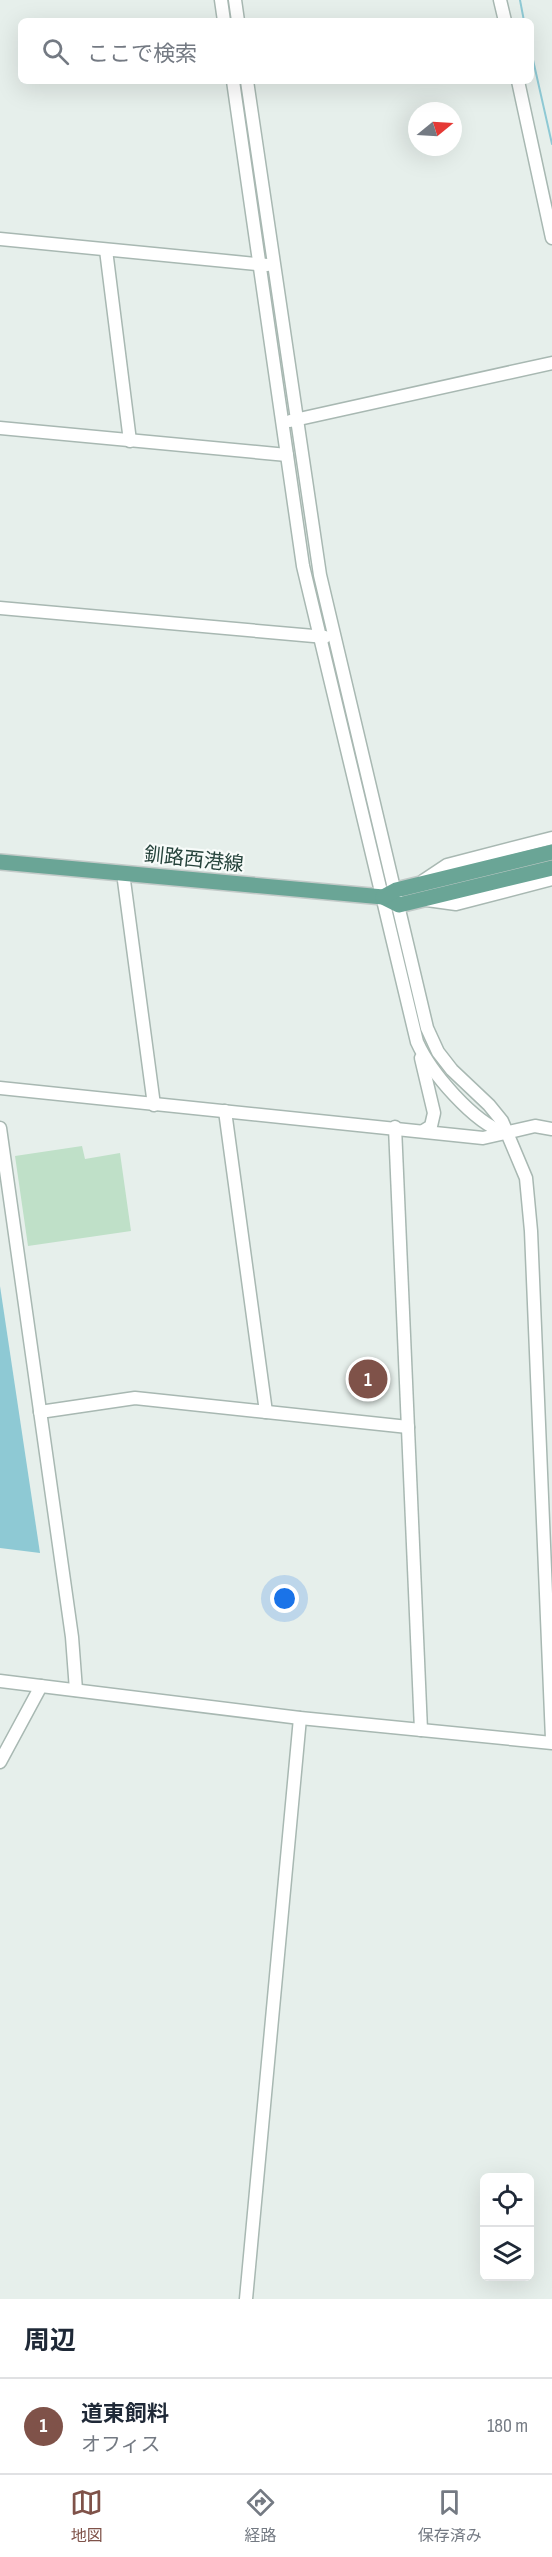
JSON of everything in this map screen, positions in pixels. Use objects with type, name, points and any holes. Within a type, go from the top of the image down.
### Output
[{"type":"main road","name":"釧路西港線","points":[[419,892],[552,852]]},
{"type":"main road","name":"釧路西港線","points":[[0,862],[393,897],[552,868]]},
{"type":"street","points":[[221,0],[224,18]]},
{"type":"street","points":[[235,0],[238,18]]},
{"type":"street","points":[[500,0],[504,18]]},
{"type":"street","points":[[0,1681],[300,1718],[552,1741],[530,1198],[523,1168],[505,1133],[502,1121],[489,1105],[467,1086],[438,1052],[428,1028],[320,637],[303,566],[233,84]]},
{"type":"street","points":[[247,84],[320,575],[393,897],[422,1065],[434,1113],[431,1125],[423,1131]]},
{"type":"street","points":[[519,84],[552,238]]},
{"type":"street","points":[[0,239],[274,265]]},
{"type":"street","points":[[106,250],[130,441]]},
{"type":"street","points":[[282,421],[297,420],[552,363]]},
{"type":"street","points":[[0,428],[287,455]]},
{"type":"street","points":[[0,608],[336,638]]},
{"type":"street","points":[[552,838],[447,865],[419,892],[456,904],[552,879]]},
{"type":"street","points":[[123,873],[154,1105]]},
{"type":"street","points":[[421,1051],[448,1089],[492,1129],[505,1133]]},
{"type":"street","points":[[0,1088],[395,1127],[483,1138],[535,1126],[552,1129]]},
{"type":"street","points":[[225,1111],[266,1412]]},
{"type":"street","points":[[395,1127],[421,1730]]},
{"type":"street","points":[[0,1128],[72,1637],[76,1690]]},
{"type":"street","points":[[40,1412],[135,1398],[408,1427]]},
{"type":"street","points":[[0,1762],[41,1686]]},
{"type":"street","points":[[246,2299],[300,1718]]},
{"type":"green space","points":[[82,1146],[85,1159],[120,1153],[131,1231],[28,1246],[15,1156]]},
{"type":"water","points":[[0,1286],[40,1553],[0,1548]]},
{"type":"waterway","points":[[520,0],[523,18]]},
{"type":"waterway","points":[[534,64],[552,144]]},
{"type":"place","name":"道東飼料","points":[[368,1379]]}]
